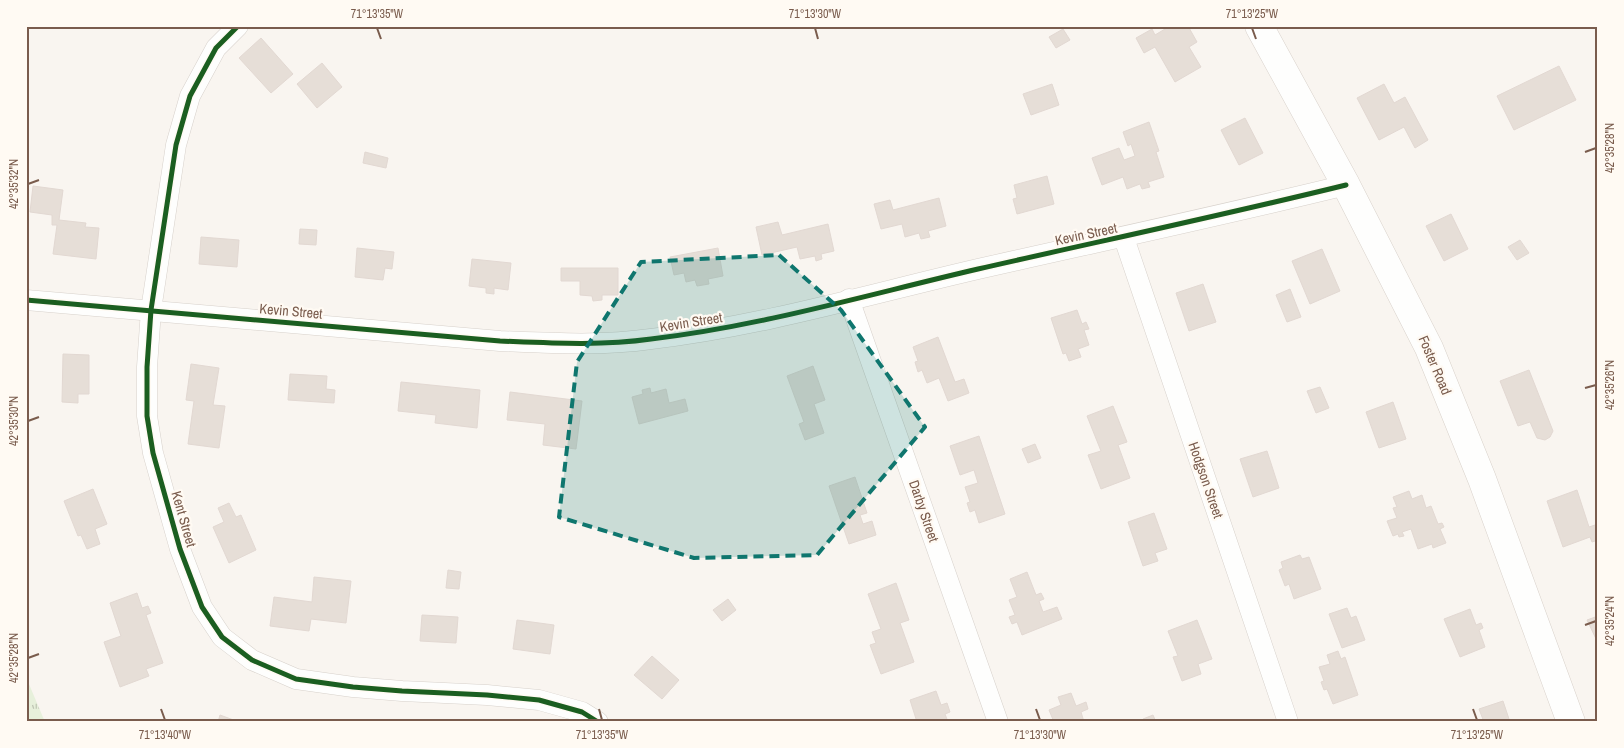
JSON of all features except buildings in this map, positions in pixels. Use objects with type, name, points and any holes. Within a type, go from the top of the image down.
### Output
[{"type":"street","name":"Kent Street","points":[[238,26],[216,48],[190,96],[176,145],[151,310],[147,367],[147,416],[153,453],[180,549],[202,607],[222,637],[252,660],[296,679],[353,688],[487,695],[539,700],[582,712],[598,722]]},
{"type":"street","name":"Foster Road","points":[[1259,26],[1346,186],[1429,348],[1482,479],[1571,722]]},
{"type":"street","name":"Kevin Street","points":[[26,300],[500,341],[572,344],[649,340],[708,332],[768,320],[850,299],[1346,186]]},
{"type":"street","name":"Hodgson Street","points":[[1124,238],[1288,722]]},
{"type":"street","name":"Darby Street","points":[[850,299],[998,722]]},
{"type":"highlighted area","points":[[779,255],[841,310],[925,427],[817,555],[694,558],[559,517],[577,362],[641,262]]},
{"type":"green space","points":[[26,677],[45,722],[26,722]]},
{"type":"cycle path","points":[[238,26],[216,48],[190,96],[176,145],[151,310],[147,367],[147,416],[153,453],[180,549],[202,607],[222,637],[252,660],[296,679],[353,687],[539,700],[582,712],[598,722]]},
{"type":"cycle path","points":[[26,300],[500,341],[613,343],[692,333],[775,318],[978,269],[1346,185]]}]
